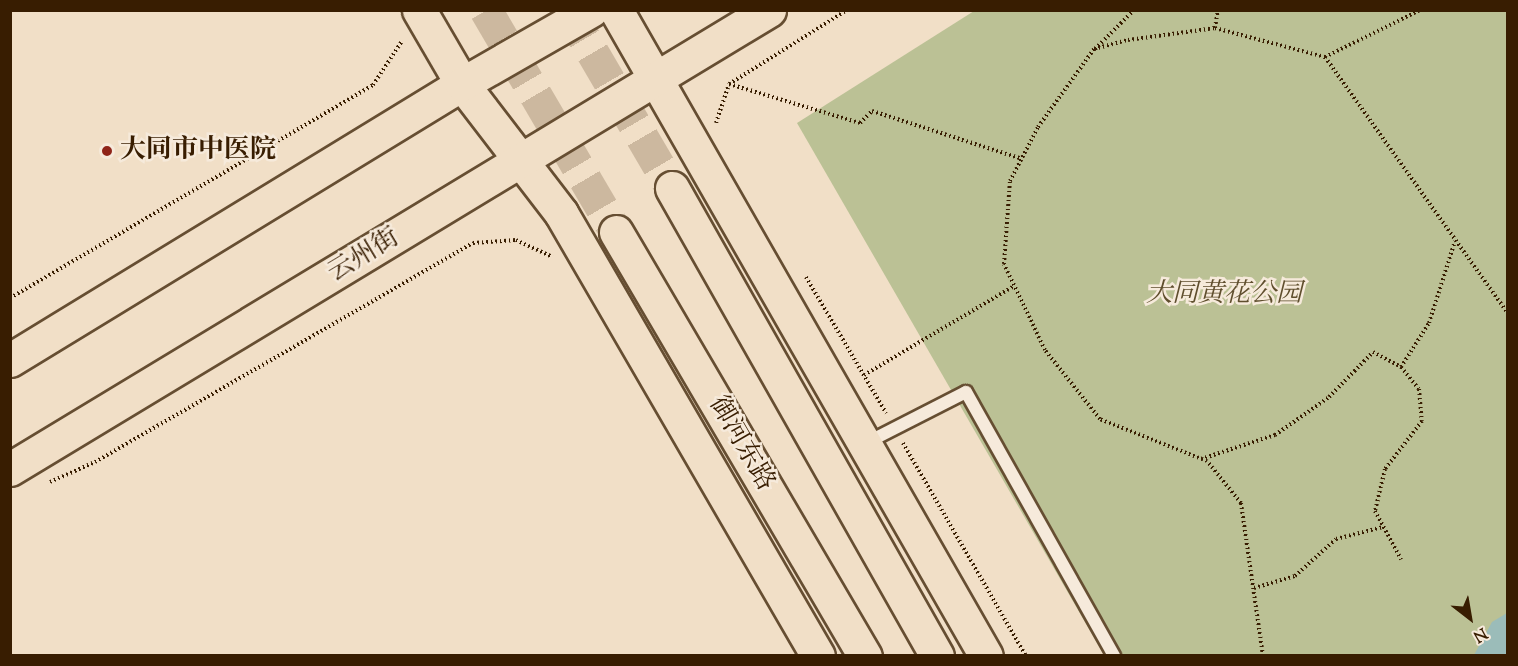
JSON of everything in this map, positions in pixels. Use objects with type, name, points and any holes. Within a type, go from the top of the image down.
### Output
[{"type":"main road","points":[[419,10],[462,84],[561,213],[818,656]]},
{"type":"main road","points":[[10,360],[462,84],[591,10]]},
{"type":"main road","points":[[616,10],[986,656]]},
{"type":"main road","name":"云州街","points":[[10,469],[656,81],[769,10]]},
{"type":"main road","points":[[672,188],[936,656]]},
{"type":"main road","name":"御河东路","points":[[616,232],[865,656]]},
{"type":"lane","points":[[865,443],[966,392],[1114,656]]},
{"type":"path","points":[[721,132],[715,122],[729,84],[847,10]]},
{"type":"path","points":[[1134,10],[1094,49],[1038,127],[1010,181],[1004,264],[1045,350],[1101,419],[1201,459],[1241,503],[1263,656]]},
{"type":"path","points":[[1215,28],[1218,10]]},
{"type":"path","points":[[1325,57],[1420,10]]},
{"type":"path","points":[[1094,49],[1128,40],[1215,28],[1325,57],[1508,314]]},
{"type":"path","points":[[10,298],[373,85],[399,48]]},
{"type":"path","points":[[729,84],[860,123],[872,111],[1022,159]]},
{"type":"path","points":[[42,485],[95,462],[472,243],[516,240],[558,260]]},
{"type":"path","points":[[1401,367],[1429,323],[1455,241]]},
{"type":"path","points":[[804,274],[1026,656]]},
{"type":"path","points":[[864,375],[1014,286]]},
{"type":"path","points":[[1201,459],[1275,435],[1329,397],[1372,352],[1401,367],[1419,389],[1422,421],[1385,469],[1375,511],[1401,559]]},
{"type":"path","points":[[1254,588],[1295,576],[1336,539],[1383,527]]},
{"type":"green space","name":"大同黄花公园","points":[[974,11],[1507,11],[1507,655],[1104,655],[797,123]]},
{"type":"water","points":[[1507,613],[1507,655],[1474,655],[1492,622]]},
{"type":"tunnel","points":[[486,10],[616,232]]},
{"type":"tunnel","points":[[568,10],[672,188]]},
{"type":"place","name":"大同市中医院","points":[[107,151]]}]
